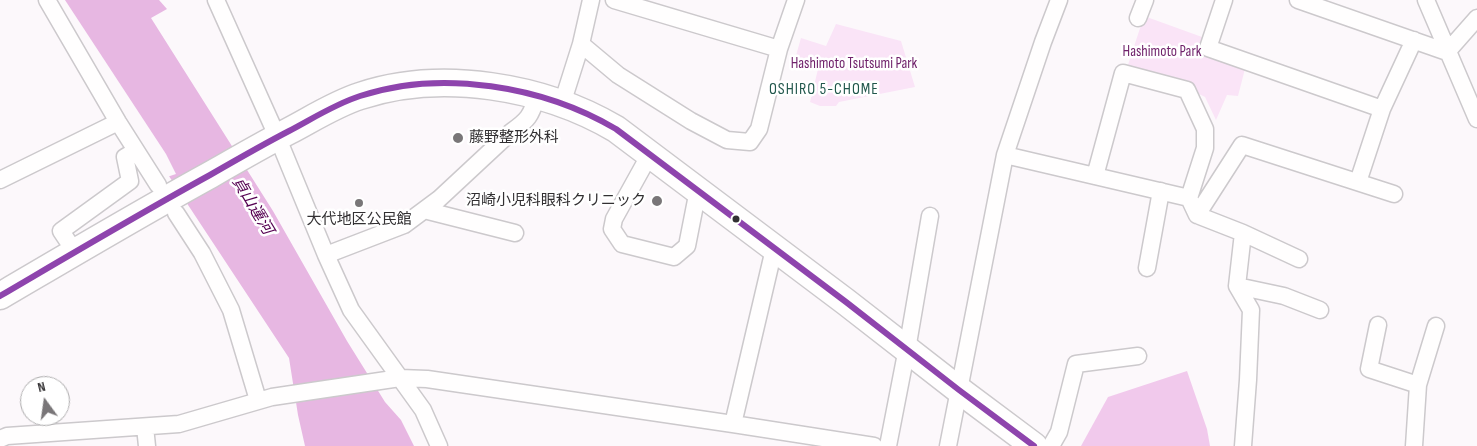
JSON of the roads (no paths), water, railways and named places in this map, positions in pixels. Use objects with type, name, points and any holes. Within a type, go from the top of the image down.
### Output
[{"type":"main road","points":[[0,296],[246,154],[337,105],[378,91],[400,86],[466,84],[502,88],[562,104],[599,119],[616,129],[1034,446]]},
{"type":"street","points":[[47,0],[135,151],[169,198],[202,253],[231,310],[265,398]]},
{"type":"street","points":[[216,0],[278,136],[326,255],[351,310],[423,410],[439,446]]},
{"type":"street","points":[[562,104],[581,44],[591,0]]},
{"type":"street","points":[[614,0],[779,49]]},
{"type":"street","points":[[581,44],[618,75],[691,121],[727,140],[750,142],[759,129],[779,49],[796,0]]},
{"type":"street","points":[[948,446],[1005,155],[1059,0]]},
{"type":"street","points":[[1138,18],[1145,0]]},
{"type":"street","points":[[1224,0],[1208,48],[1382,109]]},
{"type":"street","points":[[1298,0],[1447,52]]},
{"type":"street","points":[[1426,0],[1476,117]]},
{"type":"street","points":[[1447,52],[1477,18]]},
{"type":"street","points":[[1358,182],[1382,109],[1414,40]]},
{"type":"street","points":[[1095,176],[1123,73],[1187,90],[1205,129],[1205,148],[1189,198],[1196,215],[1243,233],[1299,259]]},
{"type":"street","points":[[326,255],[404,225],[424,210],[522,124],[532,112],[537,96]]},
{"type":"street","points":[[0,180],[118,122]]},
{"type":"street","points":[[1196,215],[1242,145],[1394,194]]},
{"type":"street","points":[[75,252],[61,231],[130,181],[125,157],[135,151]]},
{"type":"street","points":[[650,154],[614,219],[612,229],[622,244],[674,257],[687,246],[698,190]]},
{"type":"street","points":[[1005,155],[1189,198]]},
{"type":"street","points":[[1147,268],[1161,191]]},
{"type":"street","points":[[424,210],[516,233]]},
{"type":"street","points":[[888,446],[930,216]]},
{"type":"street","points":[[1243,233],[1237,286],[1250,310],[1248,380],[1243,446]]},
{"type":"street","points":[[733,424],[774,249]]},
{"type":"street","points":[[1237,286],[1284,296],[1320,310]]},
{"type":"street","points":[[1378,325],[1370,369],[1418,385]]},
{"type":"street","points":[[1414,446],[1418,385],[1436,326]]},
{"type":"street","points":[[1051,446],[1059,432],[1076,364],[1138,356]]},
{"type":"street","points":[[3,439],[179,424],[265,398],[400,378],[428,379],[874,446]]},
{"type":"street","points":[[145,427],[147,446]]},
{"type":"water","name":"貞山運河","points":[[64,0],[159,0],[167,9],[151,18],[273,211],[347,341],[385,402],[401,420],[414,446],[305,446],[289,358],[161,164]]},
{"type":"place","name":"藤野整形外科","points":[[458,138]]},
{"type":"place","name":"沼崎小児科眼科クリニック","points":[[657,201]]},
{"type":"place","name":"大代地区公民館","points":[[359,203]]},
{"type":"district","name":"OSHIRO 5-CHOME","points":[[824,90]]},
{"type":"park label","name":"Hashimoto Park","points":[[1162,52]]},
{"type":"park label","name":"Hashimoto Tsutsumi Park","points":[[854,64]]}]
